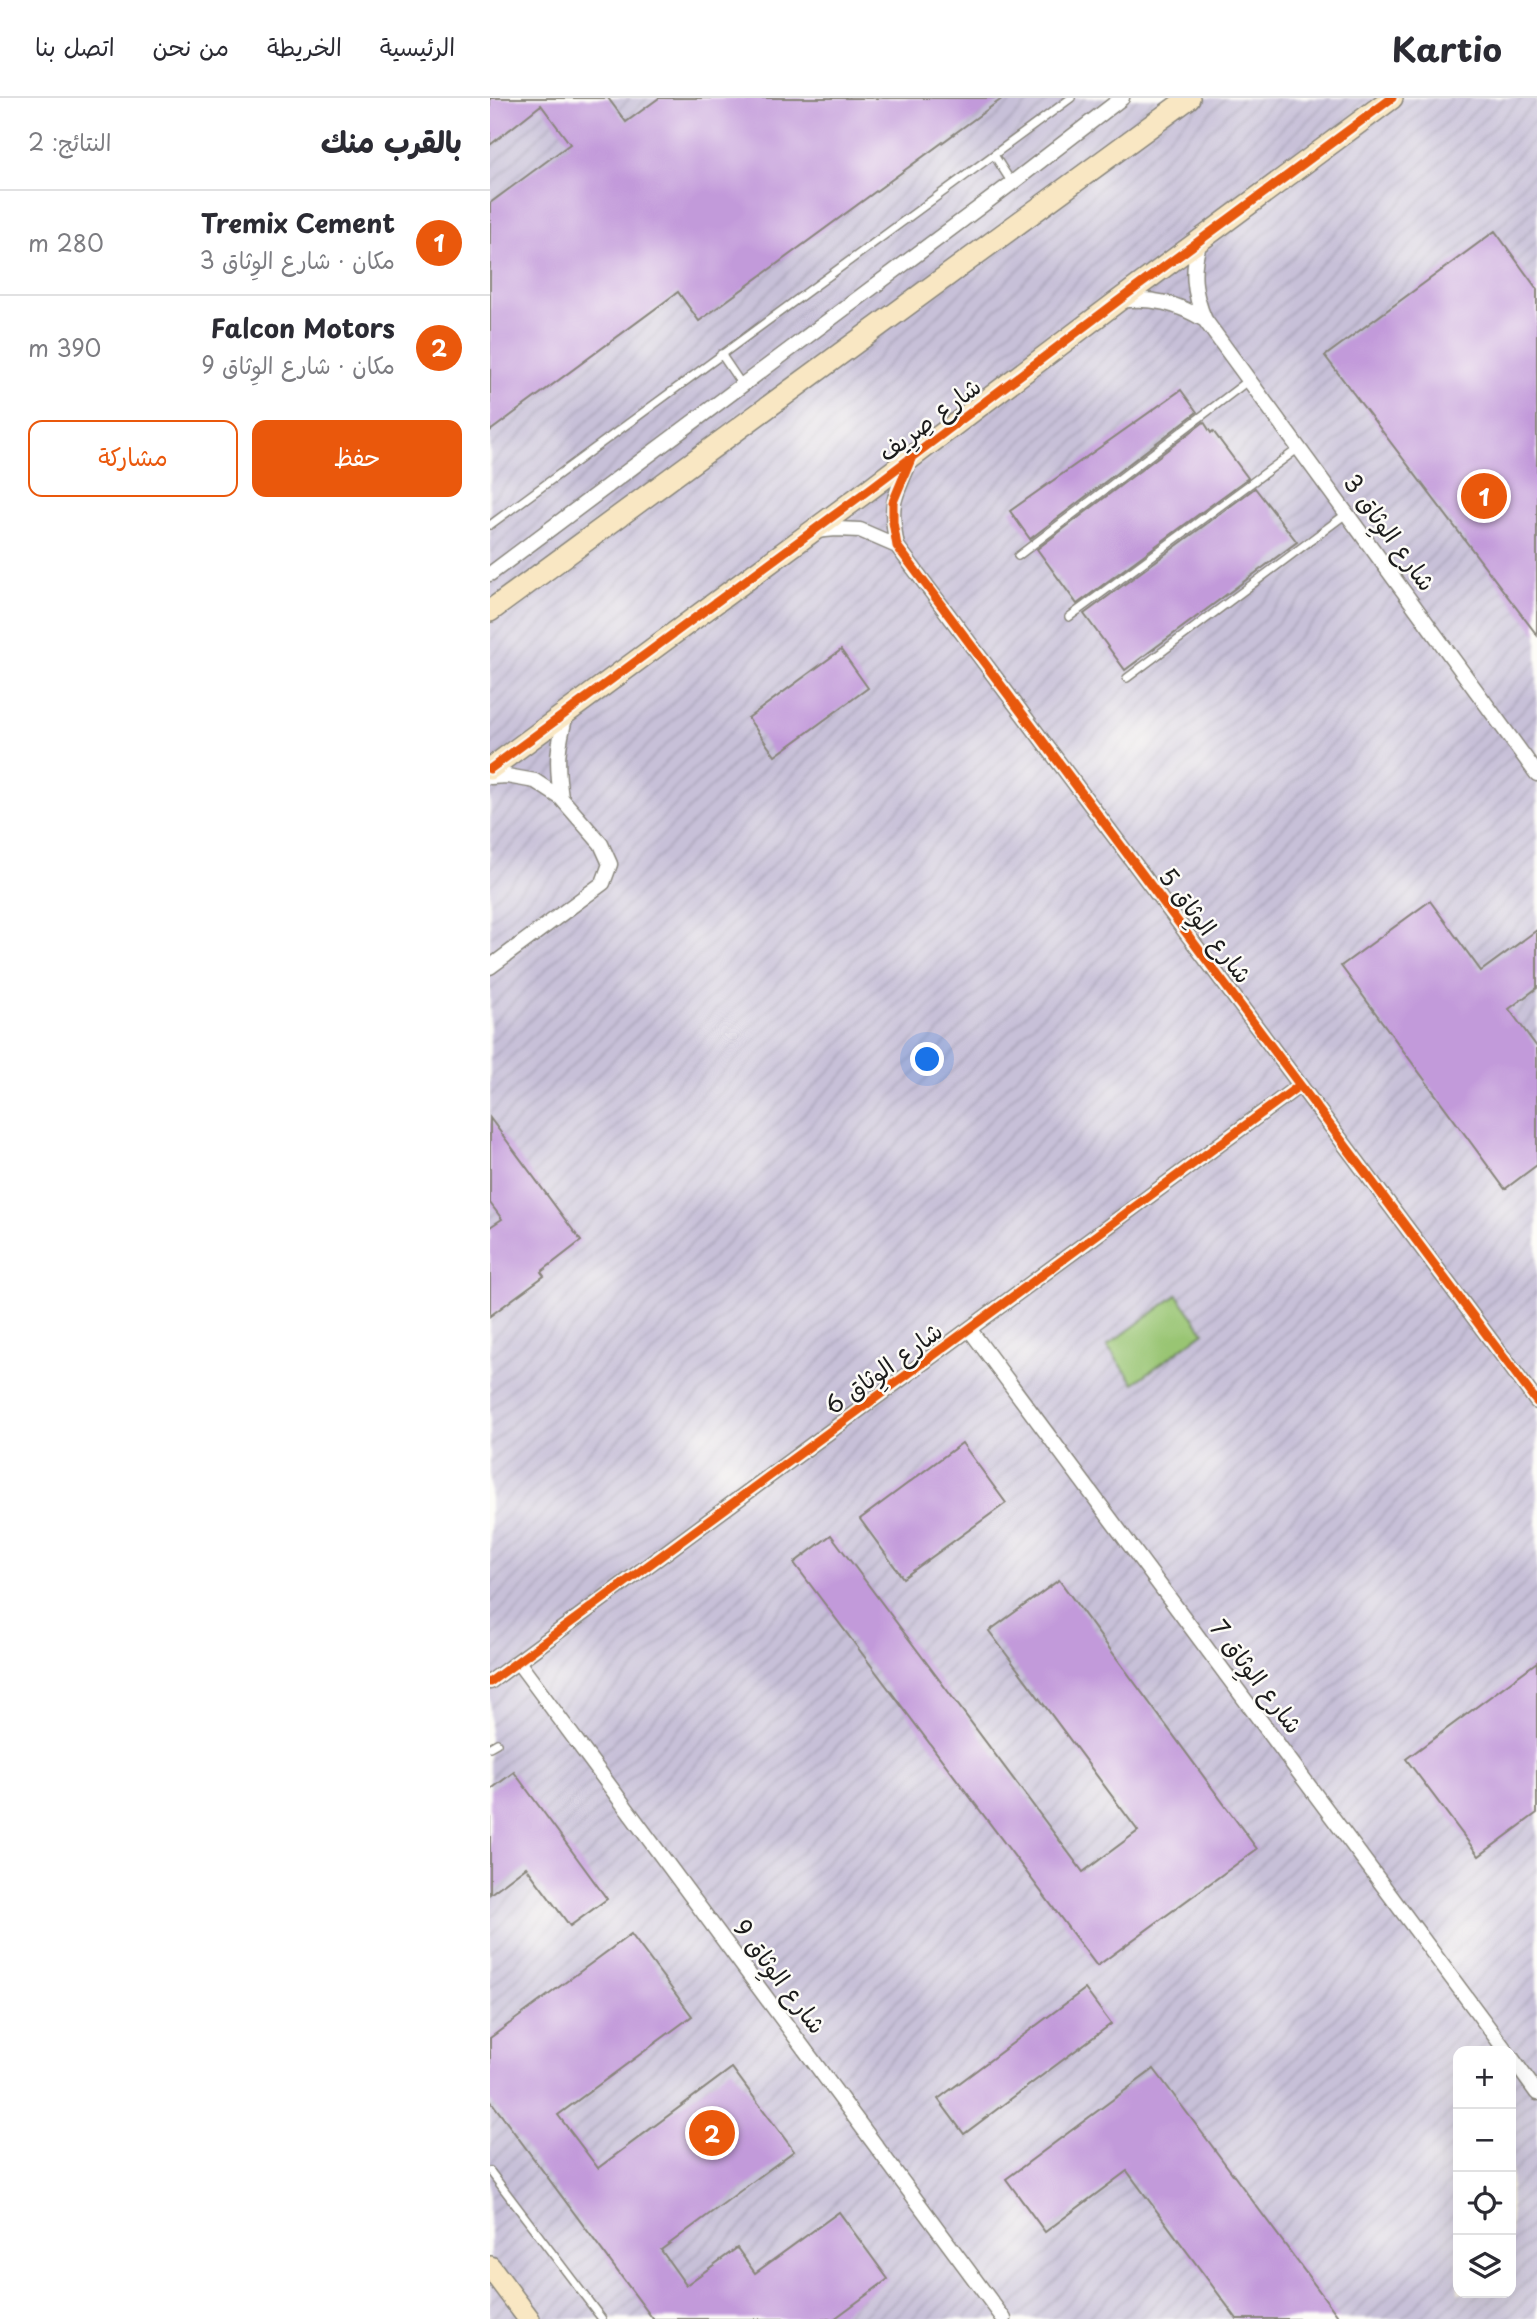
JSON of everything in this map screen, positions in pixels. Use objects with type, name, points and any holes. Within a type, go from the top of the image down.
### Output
[{"type":"street","points":[[490,574],[1122,98]]},
{"type":"street","points":[[490,611],[1189,98]]},
{"type":"street","name":"شارع صِرِيف","points":[[490,769],[911,459],[1118,301],[1392,98]]},
{"type":"street","name":"شارع الوِثاق 3","points":[[1200,241],[1195,257],[1194,289],[1205,320],[1537,774]]},
{"type":"street","name":"شارع الوِثاق 3","points":[[1118,301],[1136,299],[1172,304],[1205,320]]},
{"type":"street","name":"شارع الوِثاق 5","points":[[911,459],[892,502],[897,546],[1537,1402]]},
{"type":"street","name":"شارع الوِثاق 5","points":[[813,531],[860,530],[897,546]]},
{"type":"street","points":[[561,798],[558,747],[567,711]]},
{"type":"street","points":[[490,777],[507,776],[535,781],[561,798],[601,844],[610,864],[603,883],[490,967]]},
{"type":"street","name":"شارع الوِثاق 6","points":[[490,1682],[1300,1085]]},
{"type":"street","name":"شارع الوِثاق 7","points":[[970,1330],[1502,2046]]},
{"type":"street","name":"شارع الوِثاق 9","points":[[517,1662],[1004,2319]]},
{"type":"street","points":[[1516,2064],[1537,2092]]},
{"type":"street","points":[[490,2267],[529,2319]]},
{"type":"lane","points":[[490,525],[1071,98]]},
{"type":"lane","points":[[994,156],[1012,183]]},
{"type":"lane","points":[[721,355],[742,385]]},
{"type":"lane","points":[[1018,556],[1249,380]]},
{"type":"lane","points":[[1069,617],[1298,448]]},
{"type":"lane","points":[[1126,678],[1347,514]]},
{"type":"lane","points":[[490,2171],[601,2319]]},
{"type":"shaded area","points":[[490,98],[1537,98],[1537,2319],[490,2319]]},
{"type":"green space","points":[[1177,1295],[1204,1332],[1134,1383],[1107,1346]]},
{"type":"building","points":[[490,98],[608,98],[626,122],[659,98],[1003,98],[699,321],[678,292],[490,431],[490,203],[570,144],[541,105],[490,145]]},
{"type":"building","points":[[1495,231],[1537,289],[1537,635],[1325,356]]},
{"type":"building","points":[[1181,390],[1197,412],[1030,539],[1010,511]]},
{"type":"building","points":[[1204,422],[1248,478],[1077,604],[1037,549]]},
{"type":"building","points":[[1255,488],[1297,542],[1125,670],[1084,614]]},
{"type":"building","points":[[841,650],[868,688],[775,756],[748,718]]},
{"type":"building","points":[[1430,901],[1481,971],[1537,930],[1537,988],[1509,1009],[1537,1047],[1537,1165],[1505,1189],[1341,966]]},
{"type":"building","points":[[490,1118],[581,1241],[541,1272],[544,1276],[490,1316],[490,1227],[502,1219],[490,1203]]},
{"type":"building","points":[[962,1443],[1006,1503],[903,1578],[860,1519]]},
{"type":"building","points":[[831,1535],[1083,1872],[1138,1831],[989,1631],[1059,1580],[1257,1849],[1097,1966],[794,1563]]},
{"type":"building","points":[[1537,1662],[1537,1813],[1479,1856],[1406,1759]]},
{"type":"building","points":[[514,1772],[607,1899],[570,1926],[526,1867],[490,1894],[490,1790]]},
{"type":"building","points":[[631,1934],[692,2016],[558,2115],[598,2168],[732,2068],[794,2151],[661,2250],[686,2285],[737,2248],[755,2273],[839,2212],[888,2279],[834,2319],[653,2319],[490,2100],[490,2038]]},
{"type":"building","points":[[1085,1989],[1111,2024],[964,2134],[938,2099]]},
{"type":"building","points":[[1154,2069],[1340,2319],[1237,2319],[1127,2171],[1045,2232],[1006,2179]]},
{"type":"cycle path","points":[[490,769],[1392,98]]},
{"type":"cycle path","points":[[911,459],[893,502],[897,546],[1537,1402]]},
{"type":"cycle path","points":[[490,1682],[1300,1085]]},
{"type":"place","name":"Tremix Cement","points":[[1484,496]]},
{"type":"place","name":"Falcon Motors","points":[[712,2133]]}]
